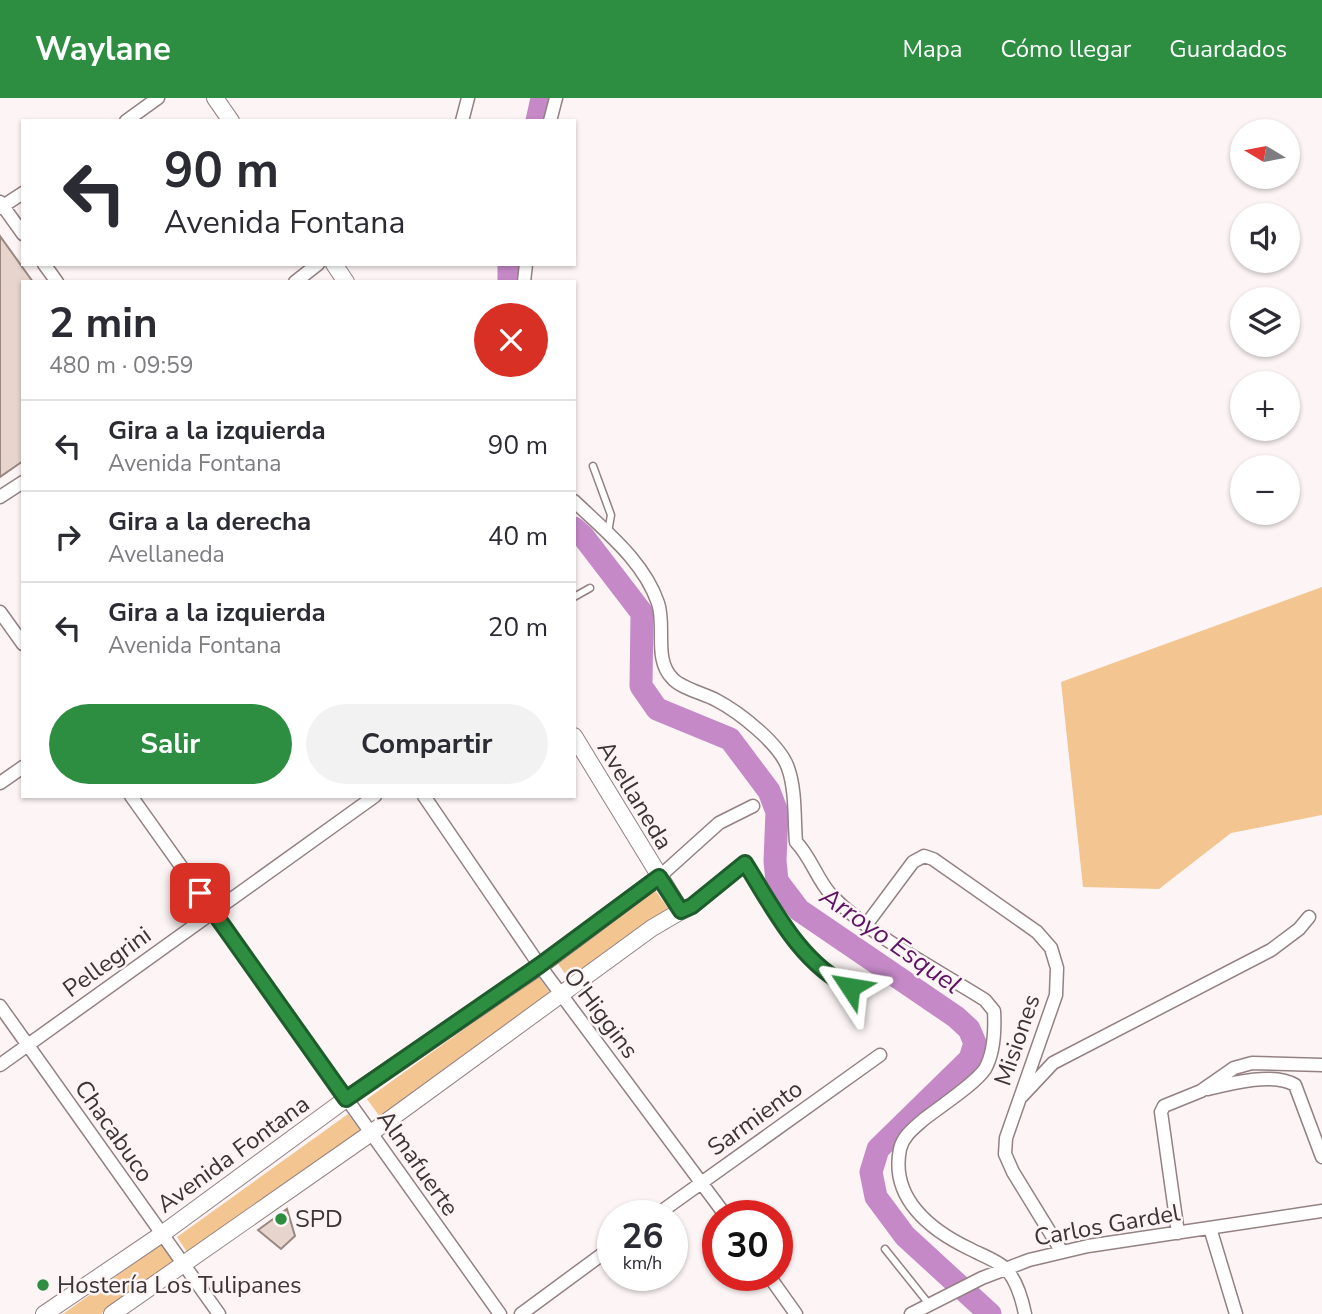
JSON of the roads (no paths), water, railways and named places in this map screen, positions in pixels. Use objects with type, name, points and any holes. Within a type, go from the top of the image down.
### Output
[{"type":"street","points":[[129,119],[158,98]]},
{"type":"street","points":[[215,98],[230,119]]},
{"type":"street","points":[[463,119],[468,98]]},
{"type":"street","points":[[550,119],[555,98]]},
{"type":"street","points":[[21,193],[1,206],[21,231]]},
{"type":"street","points":[[298,280],[315,266]]},
{"type":"street","points":[[0,497],[21,483]]},
{"type":"street","points":[[576,503],[608,534],[647,579],[658,603],[662,627],[661,649],[665,667],[673,680],[735,711],[782,755],[789,770],[796,842],[831,895],[866,925],[985,1000],[994,1011],[991,1049],[985,1068],[912,1130],[901,1143],[897,1165],[902,1188],[932,1227],[947,1238],[1006,1268],[1016,1285],[1026,1314]]},
{"type":"street","points":[[0,612],[21,641]]},
{"type":"street","name":"Avellaneda","points":[[576,739],[681,911]]},
{"type":"street","points":[[0,783],[21,768]]},
{"type":"street","name":"Almafuerte","points":[[132,798],[499,1314]]},
{"type":"street","name":"Pellegrini","points":[[0,1065],[372,798]]},
{"type":"street","name":"O'Higgins","points":[[425,798],[540,965],[714,1200]]},
{"type":"street","name":"Avenida Fontana","points":[[44,1314],[162,1234],[346,1099],[540,965],[659,877],[719,823],[753,806]]},
{"type":"street","name":"Misiones","points":[[866,925],[913,862],[924,856],[933,859],[1037,932],[1051,948],[1057,968],[1056,995],[1006,1138],[1006,1154],[1013,1172],[1062,1252]]},
{"type":"street","points":[[112,1314],[371,1133],[652,928],[692,906],[745,863],[806,954],[832,978],[850,987]]},
{"type":"street","points":[[1020,1098],[1053,1063],[1271,950],[1309,918]]},
{"type":"street","name":"Chacabuco","points":[[0,1006],[219,1314]]},
{"type":"street","name":"Sarmiento","points":[[677,1200],[880,1055]]},
{"type":"street","points":[[1178,1233],[1161,1112],[1164,1106],[1201,1090],[1234,1068],[1252,1063],[1322,1065]]},
{"type":"street","points":[[1201,1090],[1238,1082],[1286,1079],[1295,1085],[1322,1157]]},
{"type":"street","name":"Carlos Gardel","points":[[911,1314],[943,1296],[1006,1268],[1062,1252],[1322,1211]]},
{"type":"street","points":[[1210,1228],[1236,1314]]},
{"type":"street","points":[[521,1314],[597,1258]]},
{"type":"street","points":[[780,1291],[796,1314]]},
{"type":"lane","points":[[593,466],[611,515],[608,534]]},
{"type":"lane","points":[[576,596],[590,588]]},
{"type":"lane","points":[[886,1249],[929,1304]]},
{"type":"waterway","name":"Arroyo Esquel","points":[[537,119],[542,98]]},
{"type":"waterway","name":"Arroyo Esquel","points":[[509,266],[509,280]]},
{"type":"waterway","name":"Arroyo Esquel","points":[[576,530],[642,613],[641,686],[657,709],[730,739],[769,791],[777,812],[777,881],[799,910],[956,1017],[969,1029],[975,1043],[970,1059],[878,1149],[871,1172],[876,1197],[905,1236],[990,1314]]},
{"type":"place","name":"SPD","points":[[281,1219]]},
{"type":"place","name":"Hostería Los Tulipanes","points":[[43,1285]]}]
